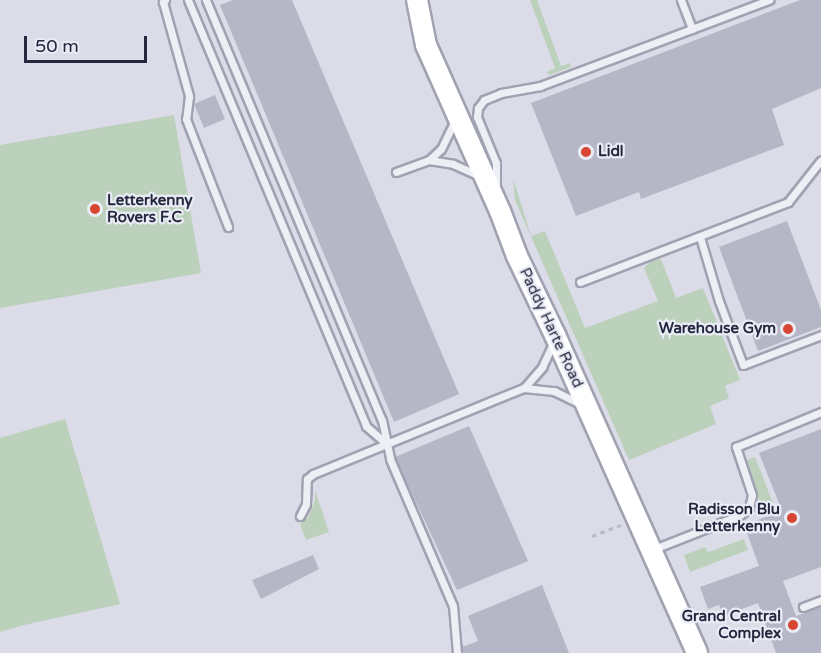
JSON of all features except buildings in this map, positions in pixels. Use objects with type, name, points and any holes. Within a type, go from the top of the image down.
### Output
[{"type":"main road","name":"Paddy Harte Road","points":[[417,0],[426,45],[490,188],[517,256],[589,409],[697,653]]},
{"type":"lane","points":[[165,0],[163,2],[189,96],[186,119],[228,227]]},
{"type":"lane","points":[[188,0],[366,426],[387,445]]},
{"type":"lane","points":[[206,0],[382,420],[390,459],[453,606],[457,653]]},
{"type":"lane","points":[[681,0],[692,29]]},
{"type":"lane","points":[[429,160],[453,164],[490,188],[496,183],[495,163],[477,112],[482,101],[501,93],[540,86],[766,1]]},
{"type":"lane","points":[[396,172],[429,160],[446,143],[457,112]]},
{"type":"lane","points":[[580,282],[788,202],[821,160]]},
{"type":"lane","points":[[700,237],[719,301],[743,365],[821,335]]},
{"type":"lane","points":[[300,516],[306,504],[307,479],[313,474],[524,388],[542,367],[555,335]]},
{"type":"lane","points":[[524,388],[554,391],[589,409]]},
{"type":"lane","points":[[652,550],[740,514],[749,508],[752,495],[736,447],[821,412]]},
{"type":"lane","points":[[803,607],[821,600]]},
{"type":"path","points":[[592,536],[625,523]]},
{"type":"green space","points":[[530,0],[537,0],[561,66],[570,63],[571,67],[549,75],[547,72],[555,68]]},
{"type":"green space","name":"Letterkenny Rovers F.C","points":[[174,115],[201,273],[0,308],[0,145]]},
{"type":"green space","points":[[513,178],[531,236],[545,231],[585,328],[658,301],[644,268],[651,261],[661,259],[676,298],[703,288],[740,380],[725,386],[729,398],[710,406],[716,424],[629,460],[515,200]]},
{"type":"green space","points":[[65,419],[120,604],[0,632],[0,438]]},
{"type":"green space","points":[[755,457],[773,503],[762,507],[744,461]]},
{"type":"green space","points":[[315,490],[329,532],[306,540],[300,524],[308,518],[315,500]]},
{"type":"green space","points":[[744,539],[748,550],[690,572],[684,555],[705,547],[708,552]]},
{"type":"place","name":"Lidl","points":[[586,152]]},
{"type":"place","name":"Letterkenny Rovers F.C","points":[[95,209]]},
{"type":"place","name":"Warehouse Gym","points":[[788,329]]},
{"type":"place","name":"Radisson Blu Letterkenny","points":[[792,518]]},
{"type":"place","name":"Grand Central Complex","points":[[793,625]]}]
